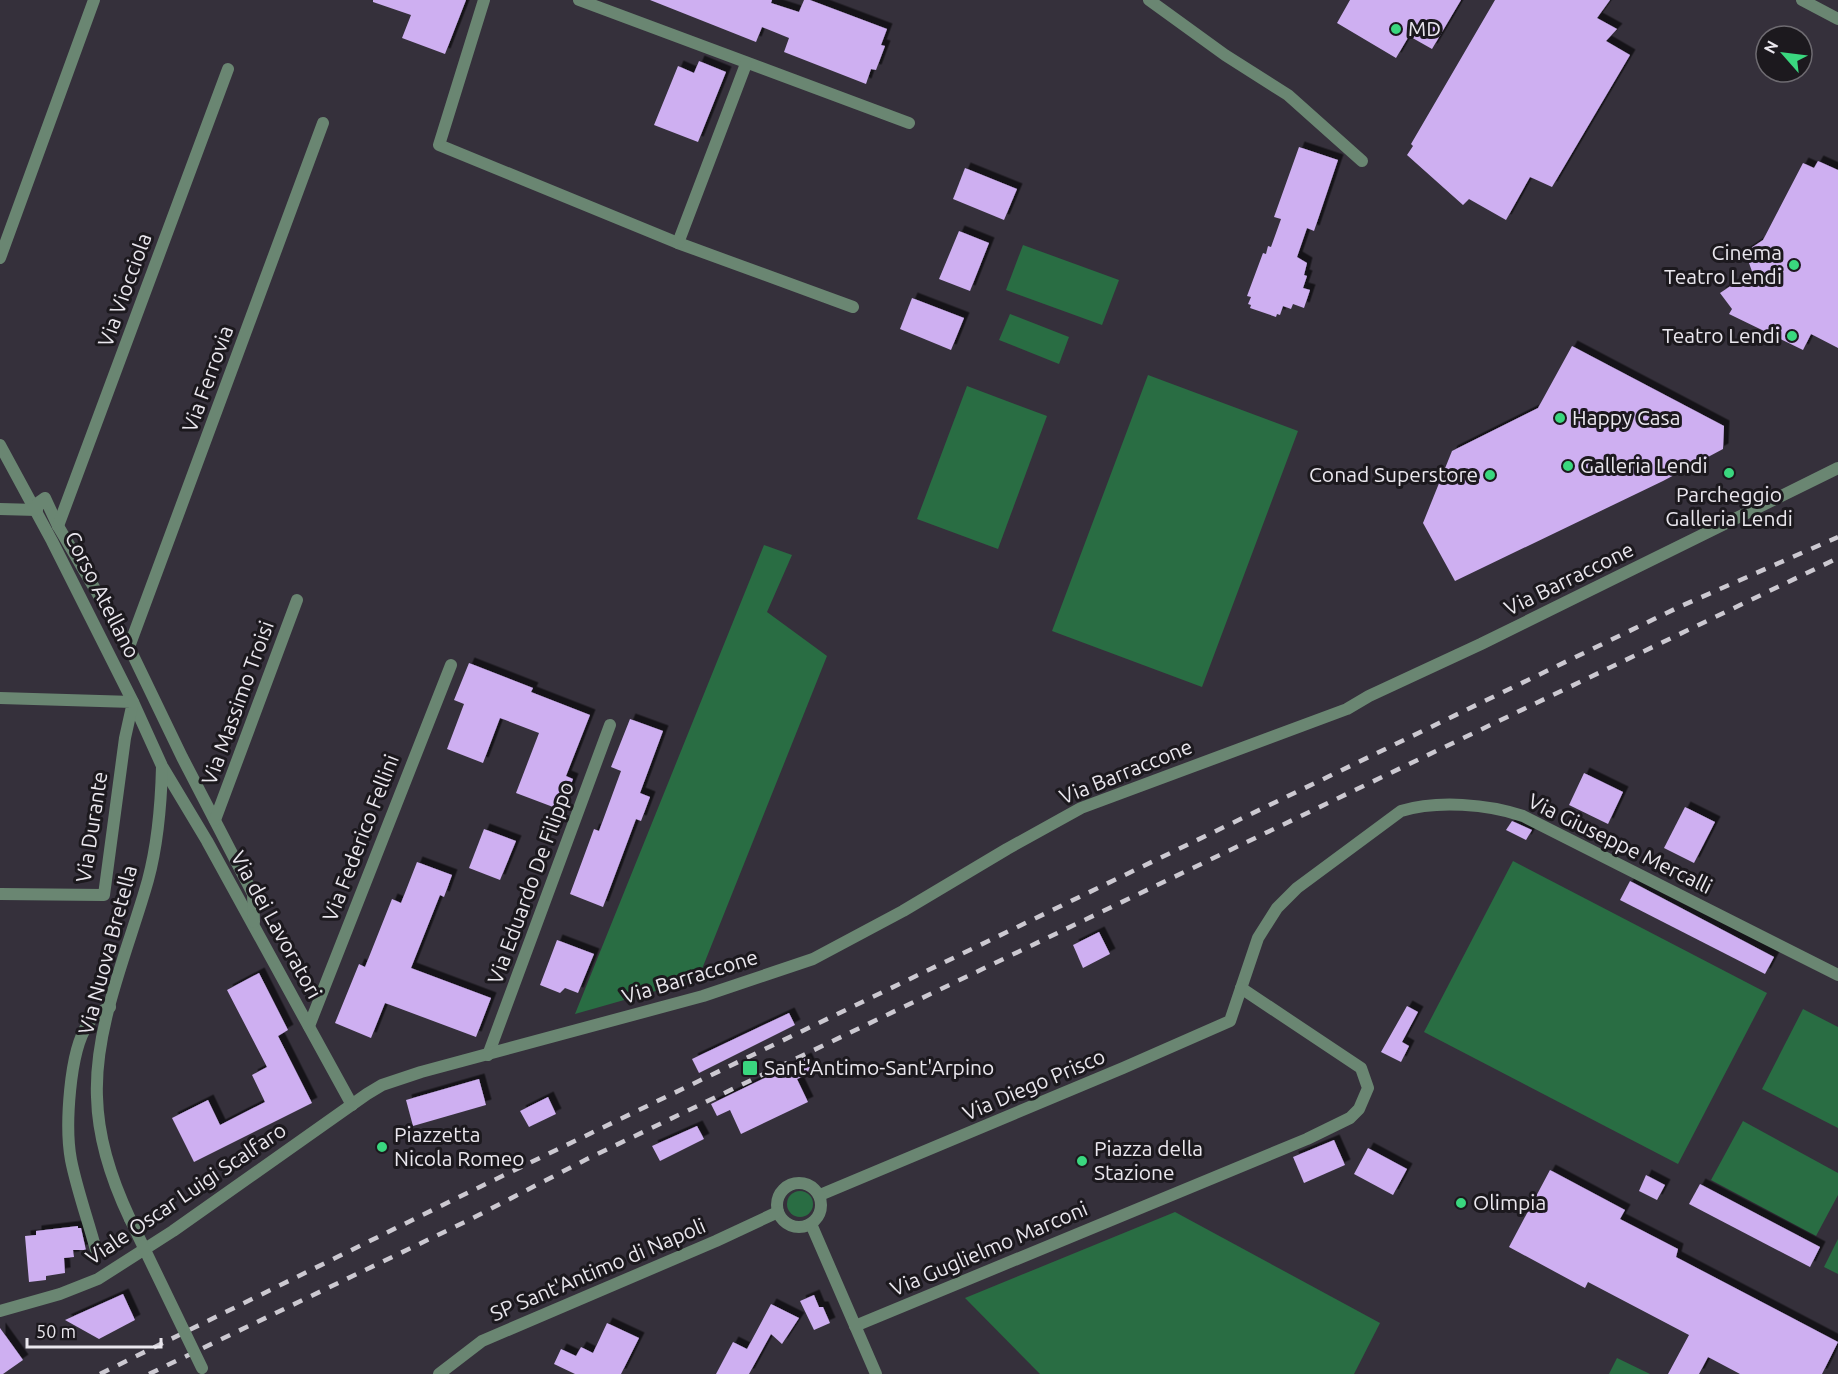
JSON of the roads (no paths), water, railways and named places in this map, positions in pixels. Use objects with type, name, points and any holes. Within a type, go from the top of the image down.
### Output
[{"type":"street","points":[[0,258],[94,0]]},
{"type":"street","points":[[484,0],[439,145],[678,243],[853,306]]},
{"type":"street","points":[[579,0],[909,123]]},
{"type":"street","points":[[1149,0],[1288,95],[1362,161]]},
{"type":"street","points":[[1802,0],[1838,19]]},
{"type":"street","points":[[1810,0],[1821,10]]},
{"type":"street","points":[[678,243],[746,63]]},
{"type":"street","name":"Via Viocciola","points":[[58,526],[228,69]]},
{"type":"street","name":"Via Ferrovia","points":[[129,647],[323,123]]},
{"type":"street","name":"Corso Atellano","points":[[0,445],[37,510],[133,702],[162,766]]},
{"type":"street","name":"Via Barraccone","points":[[382,1085],[421,1072],[703,996],[813,959],[903,911],[1080,808],[1347,709],[1369,696],[1481,644],[1838,468]]},
{"type":"street","points":[[0,509],[37,510],[38,503],[45,498],[58,526],[129,647],[182,757],[253,894],[254,926]]},
{"type":"street","name":"Via Massimo Troisi","points":[[215,820],[297,600]]},
{"type":"street","name":"Via Federico Fellini","points":[[309,1026],[451,665]]},
{"type":"street","points":[[0,698],[133,702]]},
{"type":"street","name":"Via Durante","points":[[0,894],[104,895],[125,738],[133,702]]},
{"type":"street","name":"Via Eduardo De Filippo","points":[[488,1055],[610,725]]},
{"type":"street","name":"Via dei Lavoratori","points":[[162,766],[207,841],[352,1105]]},
{"type":"street","name":"Via Nuova Bretella","points":[[162,766],[160,822],[149,877],[102,1038],[98,1105],[105,1150],[119,1195],[204,1371]]},
{"type":"street","name":"Via Giuseppe Mercalli","points":[[1241,988],[1258,938],[1277,908],[1297,888],[1401,811],[1433,804],[1503,809],[1523,816],[1838,975]]},
{"type":"street","name":"Via Diego Prisco","points":[[820,1195],[1230,1021],[1241,988]]},
{"type":"street","name":"Via Guglielmo Marconi","points":[[855,1326],[1307,1139],[1350,1118],[1359,1109],[1368,1088],[1361,1068],[1241,988]]},
{"type":"street","points":[[96,1250],[71,1160],[68,1117],[70,1085],[80,1039],[92,1019],[110,1007]]},
{"type":"street","name":"Viale Oscar Luigi Scalfaro","points":[[0,1311],[60,1294],[98,1279],[173,1231],[382,1085]]},
{"type":"street","points":[[794,1183],[812,1186],[820,1195],[820,1214],[811,1224],[792,1226],[781,1218],[778,1212],[780,1194],[783,1189],[794,1183]]},
{"type":"street","name":"SP Sant'Antimo di Napoli","points":[[439,1374],[482,1341],[716,1241],[778,1212]]},
{"type":"street","points":[[811,1224],[876,1374]]},
{"type":"railway","points":[[100,1374],[459,1197],[1679,607],[1838,537]]},
{"type":"railway","points":[[149,1374],[467,1221],[587,1159],[1838,558]]},
{"type":"place","name":"MD","points":[[1396,29]]},
{"type":"place","name":"Cinema Teatro Lendi","points":[[1794,265]]},
{"type":"place","name":"Teatro Lendi","points":[[1792,336]]},
{"type":"place","name":"Happy Casa","points":[[1560,418]]},
{"type":"place","name":"Galleria Lendi","points":[[1568,466]]},
{"type":"place","name":"Parcheggio Galleria Lendi","points":[[1729,473]]},
{"type":"place","name":"Conad Superstore","points":[[1490,475]]},
{"type":"place","name":"Sant'Antimo-Sant'Arpino","points":[[750,1068]]},
{"type":"place","name":"Piazzetta Nicola Romeo","points":[[382,1147]]},
{"type":"place","name":"Piazza della Stazione","points":[[1082,1161]]},
{"type":"place","name":"Olimpia","points":[[1461,1203]]}]
